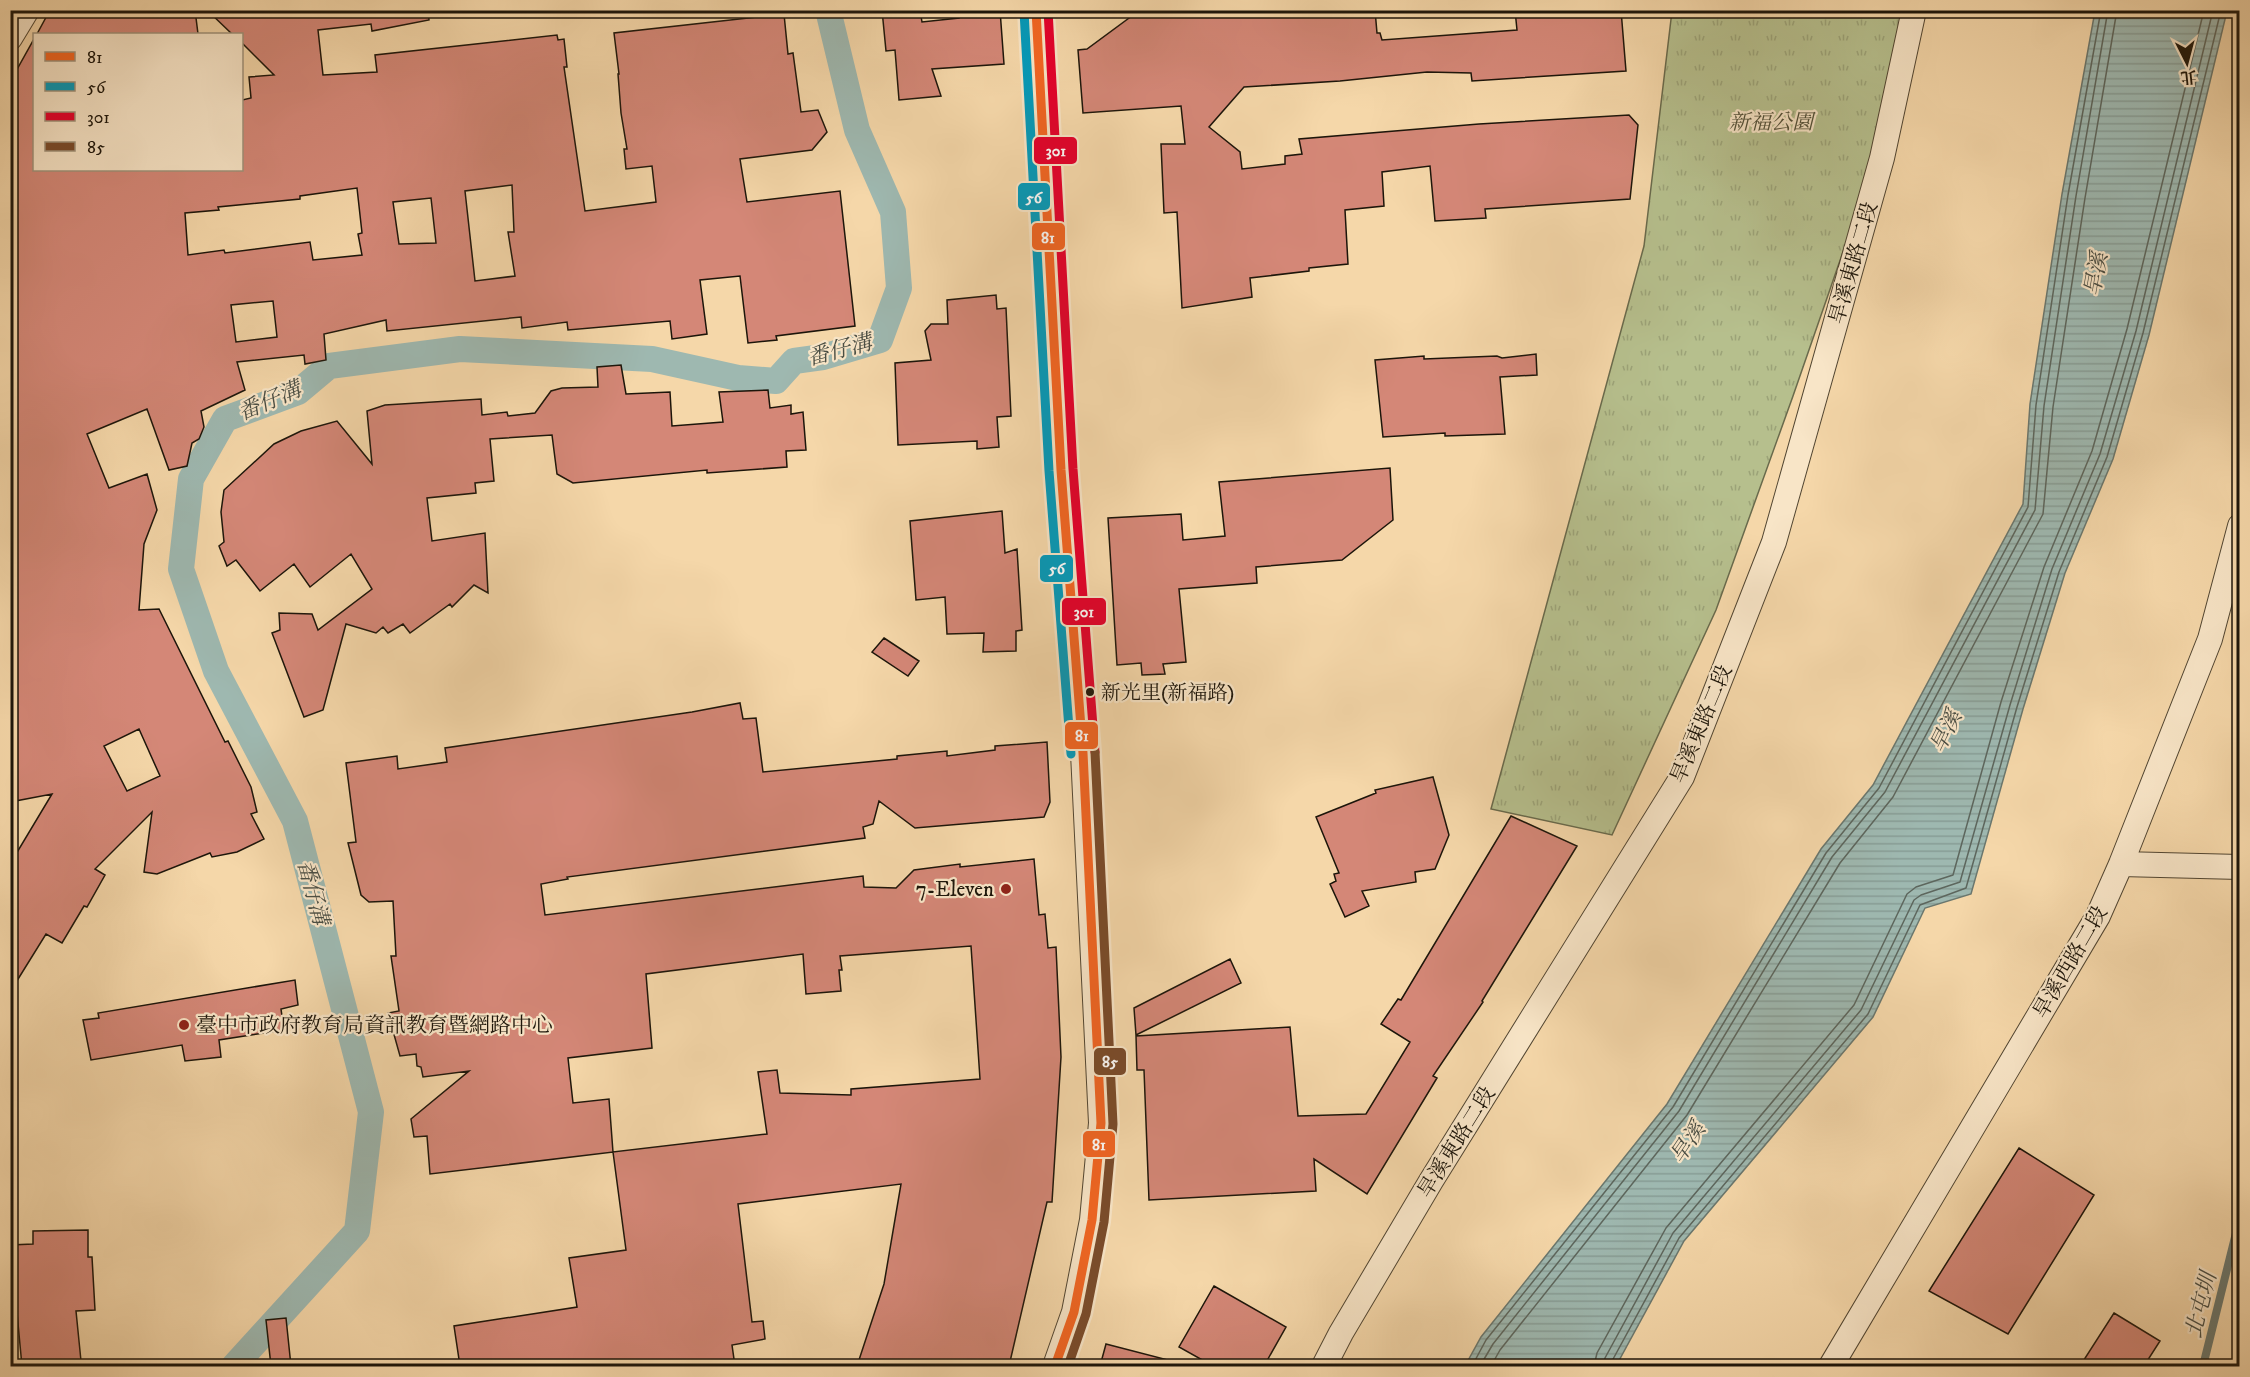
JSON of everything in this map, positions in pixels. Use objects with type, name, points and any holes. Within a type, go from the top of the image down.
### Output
[{"type":"street","points":[[10,39],[27,10]]},
{"type":"street","points":[[1036,10],[1061,470],[1083,753],[1101,1123],[1092,1220],[1074,1312],[1055,1366]]},
{"type":"street","name":"旱溪東路二段","points":[[1324,1366],[1341,1333],[1431,1181],[1682,777],[1774,543],[1882,158],[1914,10]]},
{"type":"street","name":"旱溪西路二段","points":[[1831,1366],[2098,916],[2121,864],[2210,639],[2240,526]]},
{"type":"street","points":[[2121,864],[2240,867]]},
{"type":"green space","name":"新福公園","points":[[1672,11],[1905,11],[1878,151],[1793,396],[1716,610],[1612,835],[1491,809],[1644,246]]},
{"type":"water","name":"旱溪","points":[[2095,11],[2227,11],[2149,335],[2113,459],[2065,573],[2023,709],[1971,894],[1925,908],[1873,1017],[1684,1241],[1616,1366],[1465,1366],[1481,1337],[1667,1104],[1821,849],[1873,785],[2023,504],[2030,404],[2062,194]]},
{"type":"building","points":[[50,10],[195,10],[198,33],[38,33]]},
{"type":"building","points":[[207,10],[428,10],[429,20],[372,31],[371,24],[318,30],[323,75],[377,72],[375,55],[557,35],[558,40],[564,39],[567,67],[564,67],[585,211],[656,202],[652,166],[626,169],[624,149],[627,149],[621,113],[614,33],[784,14],[788,54],[793,53],[801,112],[818,110],[827,132],[812,150],[740,159],[747,202],[840,191],[855,326],[776,336],[777,340],[748,343],[740,276],[700,280],[707,334],[672,339],[670,321],[568,330],[567,322],[522,328],[521,317],[387,331],[386,320],[324,334],[326,360],[305,364],[304,355],[237,362],[245,390],[201,411],[204,427],[199,439],[192,443],[187,466],[169,470],[147,409],[87,434],[109,488],[147,474],[157,510],[144,544],[139,610],[159,609],[225,742],[228,741],[251,787],[257,812],[251,814],[264,839],[237,852],[212,857],[210,853],[157,874],[144,872],[152,812],[95,869],[105,875],[87,907],[84,906],[62,943],[46,934],[10,992],[10,864],[52,794],[10,802],[10,82],[33,41],[33,171],[243,171],[243,100],[251,98],[249,77],[274,75],[243,44],[243,33],[231,33]],"holes":[[[512,185],[514,232],[508,232],[515,276],[475,281],[465,191]],[[357,188],[362,233],[358,234],[362,255],[313,260],[310,242],[225,253],[224,250],[188,255],[185,213],[219,210],[218,207],[300,199],[300,196]],[[431,198],[436,243],[399,244],[393,202]],[[273,301],[277,337],[236,342],[231,305]],[[139,729],[160,776],[127,791],[104,746]]]},
{"type":"building","points":[[882,10],[920,10],[922,22],[959,18],[959,10],[1000,10],[1004,64],[932,69],[941,96],[899,100],[895,50],[886,51]]},
{"type":"building","points":[[1140,10],[1375,10],[1377,33],[1380,33],[1382,40],[1517,30],[1515,10],[1621,10],[1626,71],[1472,81],[1471,73],[1427,72],[1340,81],[1244,87],[1209,127],[1240,152],[1242,169],[1285,164],[1285,156],[1302,154],[1299,139],[1479,124],[1629,115],[1638,125],[1630,199],[1485,209],[1486,218],[1435,221],[1430,166],[1382,172],[1384,206],[1345,210],[1348,264],[1250,278],[1252,297],[1182,308],[1177,212],[1164,213],[1161,144],[1185,144],[1181,106],[1083,113],[1078,50],[1087,49]]},
{"type":"building","points":[[996,295],[997,309],[1006,308],[1011,416],[997,417],[999,447],[977,449],[977,441],[898,445],[895,363],[931,360],[925,331],[931,324],[948,324],[947,300]]},
{"type":"building","points":[[1536,354],[1537,375],[1500,377],[1505,434],[1445,436],[1445,433],[1383,437],[1375,360],[1424,356],[1424,359],[1497,356],[1502,358]]},
{"type":"building","points":[[621,365],[626,394],[670,392],[672,426],[723,422],[719,392],[768,390],[770,408],[791,405],[791,414],[803,412],[806,450],[786,451],[787,467],[707,473],[707,470],[573,483],[557,474],[552,435],[490,439],[494,481],[475,483],[476,493],[427,498],[432,541],[485,533],[488,593],[474,585],[452,607],[450,604],[410,633],[403,624],[388,633],[383,627],[376,633],[346,624],[323,710],[304,717],[272,633],[280,630],[279,613],[312,614],[318,630],[372,589],[351,554],[310,587],[294,564],[260,591],[236,560],[227,566],[219,546],[224,542],[221,512],[224,490],[274,444],[301,431],[337,421],[372,464],[367,411],[385,405],[481,399],[482,415],[507,412],[508,416],[535,413],[551,391],[562,388],[598,387],[597,367]]},
{"type":"building","points":[[1390,468],[1393,520],[1342,560],[1256,567],[1257,583],[1179,589],[1186,662],[1163,664],[1165,674],[1142,675],[1141,663],[1117,665],[1108,518],[1181,514],[1183,540],[1225,536],[1219,482]]},
{"type":"building","points":[[1002,511],[1005,553],[1017,549],[1022,630],[1016,631],[1016,651],[983,652],[984,633],[947,634],[945,597],[916,600],[910,521]]},
{"type":"building","points":[[884,638],[919,661],[908,676],[872,652]]},
{"type":"building","points":[[740,703],[743,719],[756,718],[763,772],[897,759],[897,756],[947,751],[947,756],[995,750],[995,746],[1047,742],[1050,802],[1044,817],[915,828],[879,801],[873,824],[863,827],[865,838],[567,877],[568,879],[541,884],[545,915],[863,876],[864,887],[896,888],[914,870],[1034,859],[1039,915],[1045,914],[1048,948],[1056,947],[1061,1057],[1052,1202],[1047,1202],[1009,1366],[857,1366],[884,1284],[901,1184],[738,1204],[752,1322],[763,1321],[765,1339],[732,1345],[735,1366],[460,1366],[454,1326],[577,1307],[569,1258],[626,1250],[613,1152],[430,1174],[427,1136],[414,1137],[411,1119],[469,1071],[423,1077],[421,1067],[417,1066],[416,1054],[400,1056],[388,1013],[399,1011],[391,956],[396,956],[393,901],[369,902],[361,895],[348,843],[356,842],[346,763],[397,756],[398,769],[447,762],[445,748]],"holes":[[[971,946],[980,1079],[851,1089],[851,1095],[780,1093],[777,1070],[758,1072],[767,1134],[613,1152],[609,1099],[573,1103],[568,1058],[652,1048],[646,974],[803,954],[806,994],[841,991],[840,956]]]},
{"type":"building","points":[[1433,777],[1449,835],[1435,869],[1415,872],[1416,882],[1362,891],[1369,906],[1345,917],[1330,884],[1336,881],[1334,874],[1339,873],[1316,817],[1376,793],[1375,790]]},
{"type":"building","points":[[1511,816],[1577,846],[1483,1002],[1433,1076],[1437,1078],[1367,1194],[1314,1159],[1316,1191],[1149,1200],[1144,1070],[1137,1070],[1136,1036],[1290,1027],[1298,1116],[1366,1114],[1410,1042],[1381,1024],[1398,999],[1401,1000]]},
{"type":"building","points":[[1230,959],[1241,983],[1136,1035],[1134,1008]]},
{"type":"building","name":"臺中市政府教育局資訊教育暨網路中心","points":[[295,980],[298,1005],[281,1009],[284,1030],[219,1040],[221,1057],[185,1061],[182,1045],[91,1060],[83,1020],[99,1018],[98,1013]]},
{"type":"building","points":[[2019,1148],[2094,1195],[2008,1334],[1929,1291]]},
{"type":"building","points":[[88,1230],[88,1257],[92,1257],[95,1310],[76,1311],[81,1361],[22,1366],[17,1313],[10,1313],[10,1245],[33,1244],[33,1231]]},
{"type":"building","points":[[1214,1286],[1286,1327],[1264,1366],[1213,1366],[1179,1347]]},
{"type":"building","points":[[2114,1313],[2160,1341],[2144,1366],[2080,1366]]},
{"type":"building","points":[[286,1318],[291,1366],[271,1366],[266,1320]]},
{"type":"building","points":[[1106,1344],[1168,1360],[1168,1366],[1100,1366]]},
{"type":"waterway","name":"番仔溝","points":[[234,1366],[357,1231],[371,1112],[295,821],[216,671],[181,569],[191,479],[225,419],[298,392],[329,366],[460,349],[652,359],[738,378],[776,381],[794,361],[823,357],[880,340],[899,288],[893,212],[857,130],[828,10]]},
{"type":"waterway","name":"北屯圳","points":[[2203,1366],[2240,1217]]},
{"type":"transit line","name":"81","points":[[1036,10],[1061,470],[1083,753],[1101,1123],[1092,1220],[1074,1312],[1055,1366]]},
{"type":"transit line","name":"301","points":[[1048,10],[1073,469],[1095,752]]},
{"type":"transit line","name":"56","points":[[1024,11],[1049,471],[1071,754]]},
{"type":"transit line","name":"85","points":[[1068,1366],[1086,1314],[1104,1222],[1113,1124],[1095,752]]},
{"type":"place","name":"新光里(新福路)","points":[[1090,692]]},
{"type":"place","name":"7-Eleven","points":[[1006,889]]},
{"type":"place","name":"臺中市政府教育局資訊教育暨網路中心","points":[[184,1025]]}]
